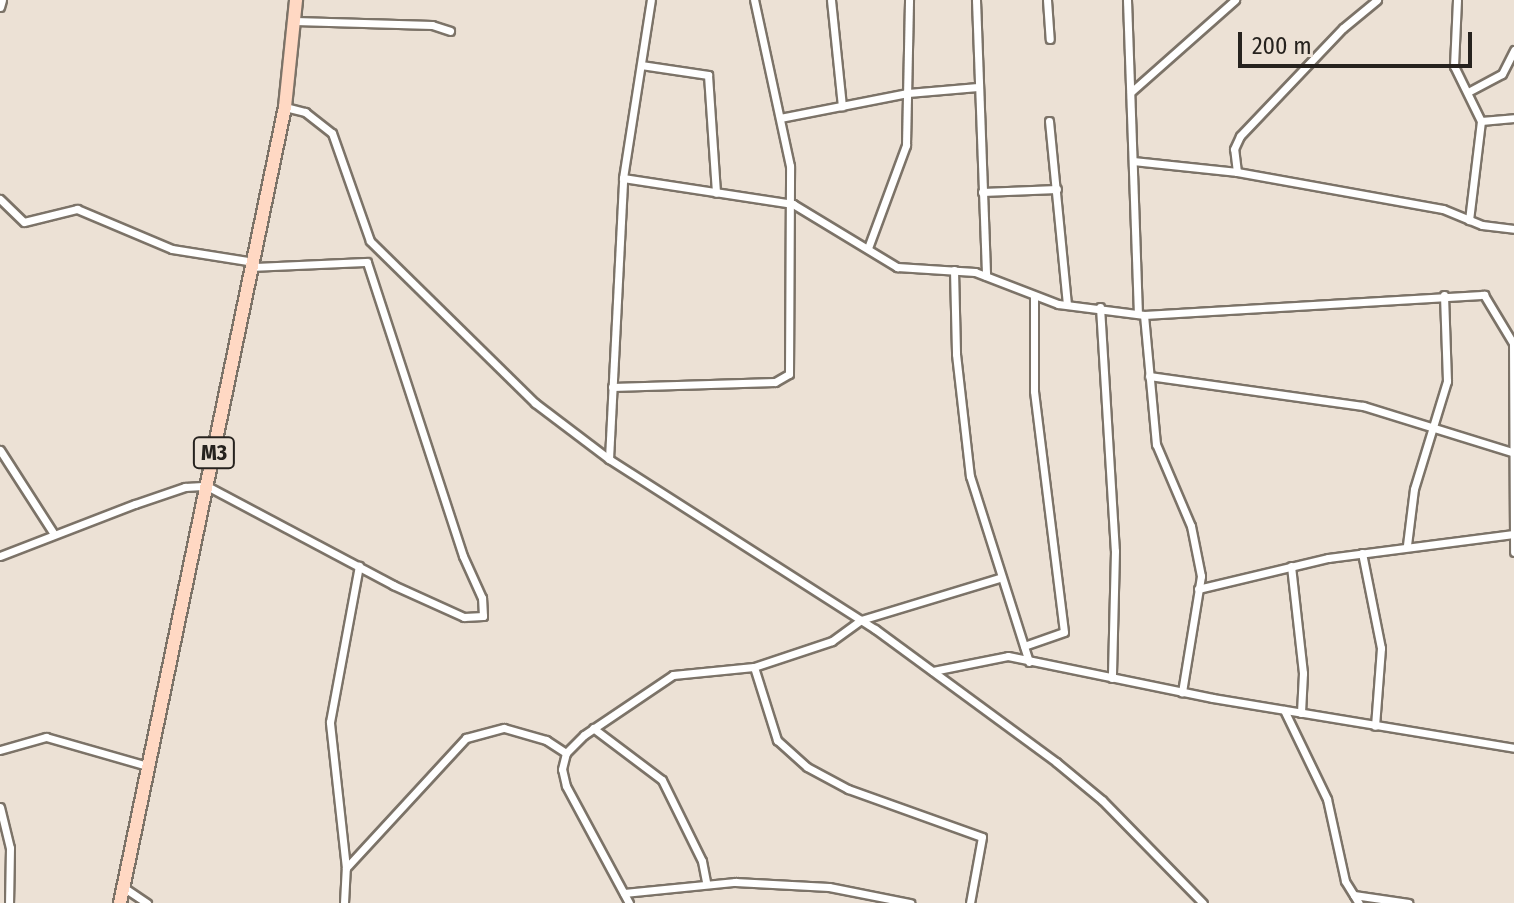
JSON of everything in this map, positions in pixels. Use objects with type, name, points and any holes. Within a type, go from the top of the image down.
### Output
[{"type":"main road","name":"M3","points":[[120,903],[285,107],[296,0]]},
{"type":"street","points":[[0,7],[2,0]]},
{"type":"street","points":[[609,459],[623,178],[651,0]]},
{"type":"street","points":[[612,387],[775,382],[789,374],[793,204],[780,118],[754,0]]},
{"type":"street","points":[[831,0],[842,106]]},
{"type":"street","points":[[868,248],[899,173],[908,93],[905,23],[909,0]]},
{"type":"street","points":[[976,0],[986,276]]},
{"type":"street","points":[[1047,0],[1050,39]]},
{"type":"street","points":[[1127,0],[1141,314],[1156,444],[1191,526],[1198,589],[1182,692]]},
{"type":"street","points":[[1131,92],[1235,0]]},
{"type":"street","points":[[1237,172],[1234,149],[1240,136],[1333,38],[1377,0]]},
{"type":"street","points":[[1457,0],[1454,66],[1481,121],[1469,220]]},
{"type":"street","points":[[295,21],[432,25],[450,31]]},
{"type":"street","points":[[1468,92],[1502,74],[1514,50]]},
{"type":"street","points":[[641,65],[708,75],[716,193]]},
{"type":"street","points":[[780,118],[908,93],[978,87]]},
{"type":"street","points":[[285,107],[305,112],[332,133],[364,229],[384,256],[535,403],[609,459],[861,620],[933,671],[1102,800],[1203,903]]},
{"type":"street","points":[[1481,121],[1514,118]]},
{"type":"street","points":[[1049,121],[1067,304]]},
{"type":"street","points":[[1133,161],[1237,172],[1443,209],[1469,220],[1514,229]]},
{"type":"street","points":[[623,178],[793,204],[897,267],[954,270],[986,276],[1034,296],[1067,304],[1141,314],[1264,311],[1444,295],[1484,295],[1514,343],[1514,552]]},
{"type":"street","points":[[982,192],[1057,189]]},
{"type":"street","points":[[0,199],[24,222],[77,209],[172,249],[254,264],[367,262],[384,256]]},
{"type":"street","points":[[0,556],[175,491],[207,486],[464,617],[483,616],[482,598],[463,556],[367,262]]},
{"type":"street","points":[[954,270],[966,449],[999,578],[1029,662]]},
{"type":"street","points":[[1407,545],[1414,489],[1436,429],[1450,347],[1444,295]]},
{"type":"street","points":[[1024,646],[1064,632],[1034,391],[1034,296]]},
{"type":"street","points":[[1100,307],[1115,551],[1112,678]]},
{"type":"street","points":[[1149,376],[1363,406],[1512,452]]},
{"type":"street","points":[[0,450],[54,534]]},
{"type":"street","points":[[1198,589],[1291,566],[1407,545],[1513,534]]},
{"type":"street","points":[[1362,553],[1381,648],[1375,726]]},
{"type":"street","points":[[344,903],[346,868],[330,722],[359,566]]},
{"type":"street","points":[[1291,566],[1303,673],[1301,713]]},
{"type":"street","points":[[629,903],[566,786],[562,769],[566,753],[593,728],[673,675],[754,667],[832,641],[861,620],[999,578]]},
{"type":"street","points":[[933,671],[1000,656],[1182,692],[1514,748]]},
{"type":"street","points":[[754,667],[780,745],[807,767],[848,789],[982,837],[970,903]]},
{"type":"street","points":[[1284,710],[1327,799],[1345,881],[1359,903]]},
{"type":"street","points":[[346,868],[466,738],[504,728],[546,740],[566,753]]},
{"type":"street","points":[[593,728],[662,780],[702,861],[706,882]]},
{"type":"street","points":[[0,750],[46,737],[147,766]]},
{"type":"street","points":[[0,807],[10,848],[9,903]]},
{"type":"street","points":[[624,893],[706,882],[829,887],[910,903]]},
{"type":"street","points":[[123,887],[147,903]]},
{"type":"street","points":[[1354,895],[1408,903]]}]
